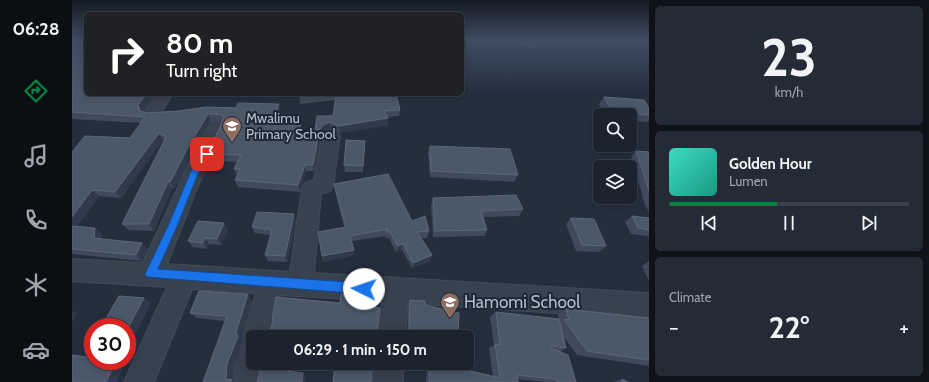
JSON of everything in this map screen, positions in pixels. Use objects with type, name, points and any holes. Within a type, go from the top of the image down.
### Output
[{"type":"street","points":[[152,113],[164,96]]},
{"type":"street","points":[[151,274],[174,224],[200,159],[207,157],[207,147],[217,126]]},
{"type":"street","points":[[300,285],[312,188],[323,186],[330,136]]},
{"type":"street","points":[[72,270],[649,306]]},
{"type":"street","points":[[139,382],[185,276]]},
{"type":"street","points":[[259,330],[271,282]]},
{"type":"street","points":[[392,330],[395,291]]},
{"type":"street","points":[[388,382],[389,370]]},
{"type":"building","points":[[72,58],[84,58],[84,96],[145,96],[138,105],[140,111],[147,113],[179,111],[206,107],[236,108],[238,103],[279,104],[272,123],[300,123],[301,138],[318,138],[313,165],[305,165],[298,185],[235,180],[240,169],[234,169],[241,155],[212,154],[214,150],[214,140],[224,118],[220,114],[208,114],[193,139],[193,145],[188,147],[170,182],[168,182],[149,224],[122,224],[166,137],[159,133],[115,192],[92,190],[72,217],[72,152],[85,136],[130,138],[145,117],[72,112]]},
{"type":"building","points":[[336,96],[396,96],[400,110],[384,111],[388,118],[339,126],[330,122],[323,125],[320,129],[315,130],[317,116],[333,116]]},
{"type":"building","points":[[604,97],[644,100],[649,108],[649,115],[637,114],[637,108],[610,108]]},
{"type":"building","points":[[346,140],[365,141],[363,166],[344,165]]},
{"type":"building","points":[[430,146],[510,149],[518,175],[431,171]]},
{"type":"building","points":[[637,151],[649,152],[649,191],[636,152]]},
{"type":"building","points":[[204,157],[206,157],[198,174]]},
{"type":"building","points":[[388,174],[412,221],[425,216],[429,231],[417,232],[432,255],[413,263],[403,244],[398,246],[390,232],[386,232],[388,229],[350,236],[354,250],[322,256],[318,232],[346,227],[334,184]]},
{"type":"building","points":[[516,195],[523,209],[481,211],[487,230],[435,231],[433,198]]},
{"type":"building","points":[[257,212],[294,214],[285,256],[265,255],[272,230],[252,227]]},
{"type":"building","points":[[632,216],[649,218],[649,230],[638,228]]},
{"type":"building","points":[[571,218],[594,219],[606,246],[582,245]]},
{"type":"building","points":[[198,221],[224,223],[217,239],[205,238],[203,243],[188,241]]},
{"type":"building","points":[[72,226],[95,228],[94,238],[142,243],[136,255],[72,249]]},
{"type":"building","points":[[199,291],[248,294],[236,332],[238,336],[227,364],[226,379],[232,380],[231,382],[203,382],[227,316],[190,313]]},
{"type":"building","points":[[341,294],[356,295],[355,300],[365,301],[365,306],[380,308],[377,330],[271,330],[276,297],[340,303]]},
{"type":"building","points":[[119,296],[144,298],[133,318],[106,318]]},
{"type":"building","points":[[410,300],[425,301],[425,305],[459,313],[458,330],[409,330]]},
{"type":"building","points":[[566,309],[649,318],[649,360],[587,351],[564,319],[569,320]]},
{"type":"building","points":[[496,312],[559,319],[566,348],[552,346],[551,348],[568,355],[576,382],[557,382],[556,379],[517,375],[518,382],[429,382],[430,370],[466,370],[500,378],[495,344],[500,345]]},
{"type":"building","points":[[72,355],[84,357],[84,370],[112,370],[106,382],[72,382]]},
{"type":"building","points":[[260,370],[286,370],[303,373],[302,382],[257,382]]},
{"type":"building","points":[[334,370],[372,370],[371,382],[333,382]]},
{"type":"place","name":"Mwalimu Primary School","points":[[232,143]]},
{"type":"place","name":"Hamomi School","points":[[450,319]]},
{"type":"route","points":[[207,154],[207,157],[200,159],[174,224],[151,274],[364,289]]}]
